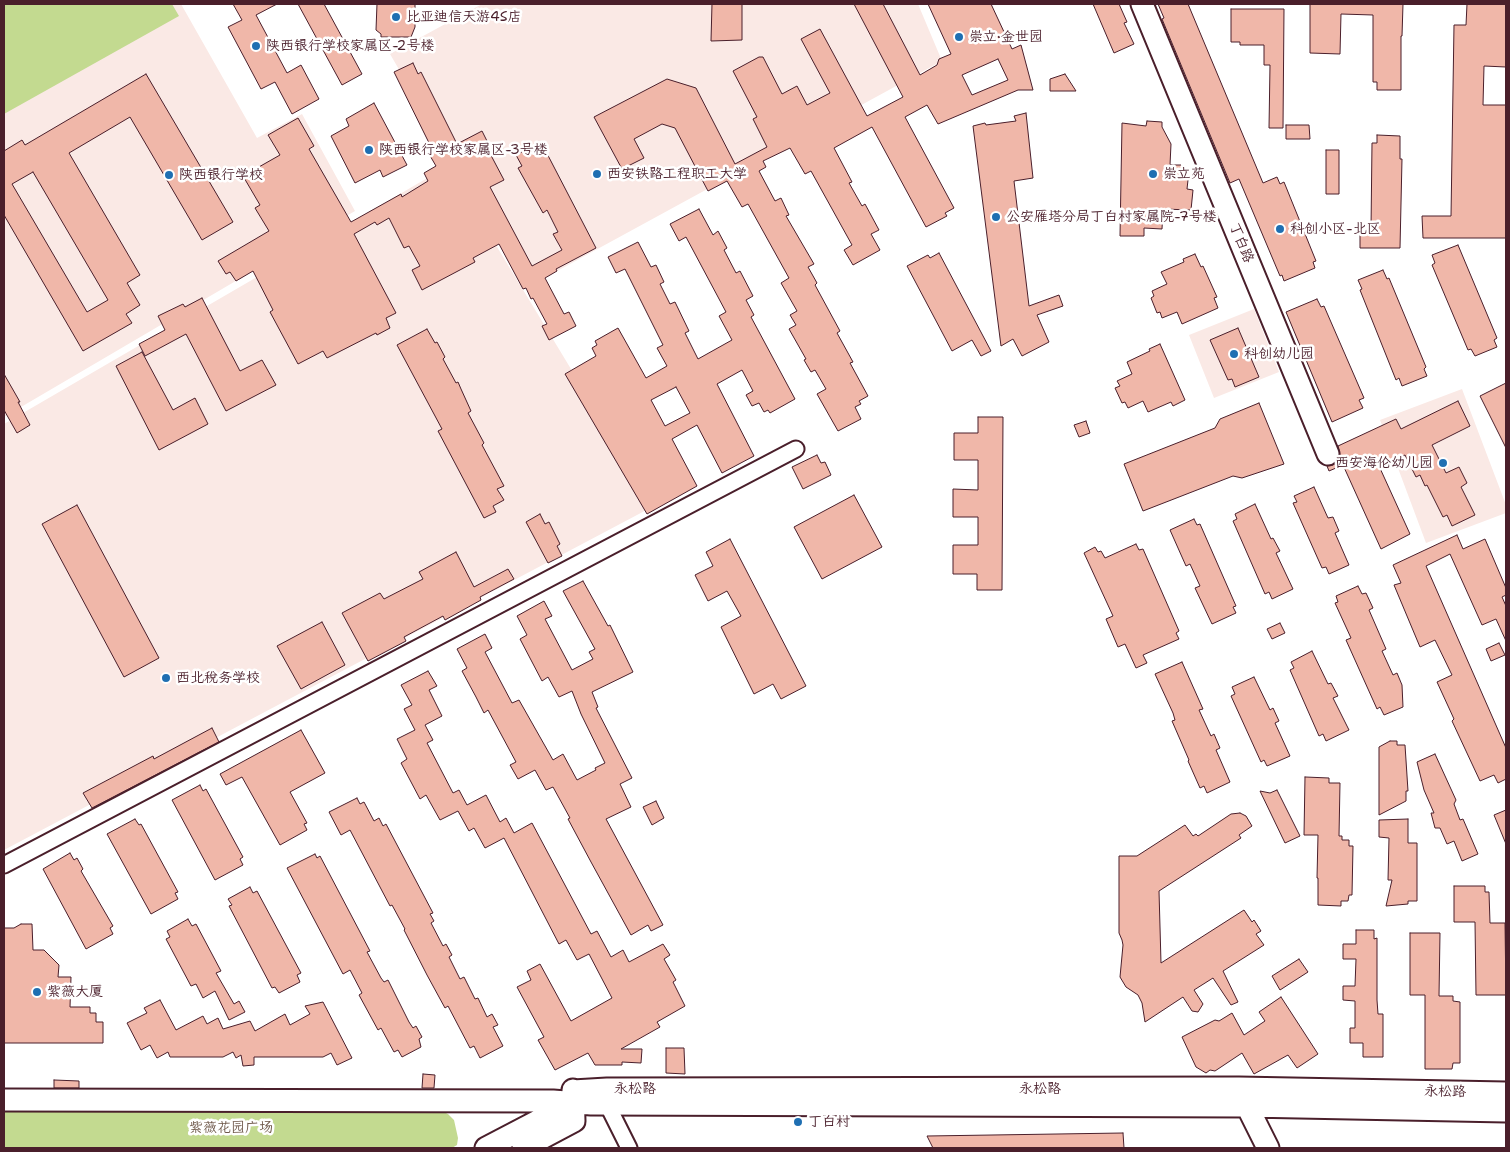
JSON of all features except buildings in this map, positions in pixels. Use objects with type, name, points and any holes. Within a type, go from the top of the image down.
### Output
[{"type":"street","name":"丁白路","points":[[1142,4],[1328,454]]},
{"type":"street","points":[[4,865],[796,449]]},
{"type":"street","name":"永松路","points":[[4,1100],[553,1101],[574,1097],[1243,1097],[1506,1093]]},
{"type":"street","points":[[523,1148],[574,1121],[574,1097]]},
{"type":"street","points":[[607,1097],[629,1148]]},
{"type":"street","points":[[1243,1097],[1268,1148]]},
{"type":"street","name":"永松路","points":[[1243,1097],[1506,1111]]},
{"type":"street","points":[[486,1148],[553,1113],[553,1101]]},
{"type":"shaded area","name":"陕西银行学校","points":[[4,4],[181,4],[257,138],[302,114],[355,211],[4,417]]},
{"type":"shaded area","name":"西安铁路工程职工大学","points":[[482,4],[918,4],[942,61],[526,288],[390,54]]},
{"type":"shaded area","name":"西北税务学校","points":[[448,166],[654,506],[4,850],[4,424]]},
{"type":"shaded area","name":"科创幼儿园","points":[[1254,309],[1279,372],[1214,398],[1189,335]]},
{"type":"shaded area","name":"西安海伦幼儿园","points":[[1462,389],[1506,505],[1506,513],[1426,543],[1380,420]]},
{"type":"green space","points":[[4,4],[172,4],[179,16],[4,114]]},
{"type":"green space","name":"紫薇花园广场","points":[[4,1108],[442,1111],[454,1120],[458,1138],[457,1145],[452,1148],[4,1148]]},
{"type":"place","name":"比亚迪信天游4S店","points":[[396,17]]},
{"type":"place","name":"崇立·金世园","points":[[959,37]]},
{"type":"place","name":"陕西银行学校家属区-2号楼","points":[[256,46]]},
{"type":"place","name":"陕西银行学校家属区-3号楼","points":[[369,150]]},
{"type":"place","name":"西安铁路工程职工大学","points":[[597,174]]},
{"type":"place","name":"崇立苑","points":[[1153,174]]},
{"type":"place","name":"陕西银行学校","points":[[169,175]]},
{"type":"place","name":"公安雁塔分局丁白村家属院-7号楼","points":[[996,217]]},
{"type":"place","name":"科创小区-北区","points":[[1280,229]]},
{"type":"place","name":"科创幼儿园","points":[[1234,354]]},
{"type":"place","name":"西安海伦幼儿园","points":[[1443,463]]},
{"type":"place","name":"西北税务学校","points":[[166,678]]},
{"type":"place","name":"紫薇大厦","points":[[37,992]]},
{"type":"place","name":"丁白村","points":[[798,1122]]}]
